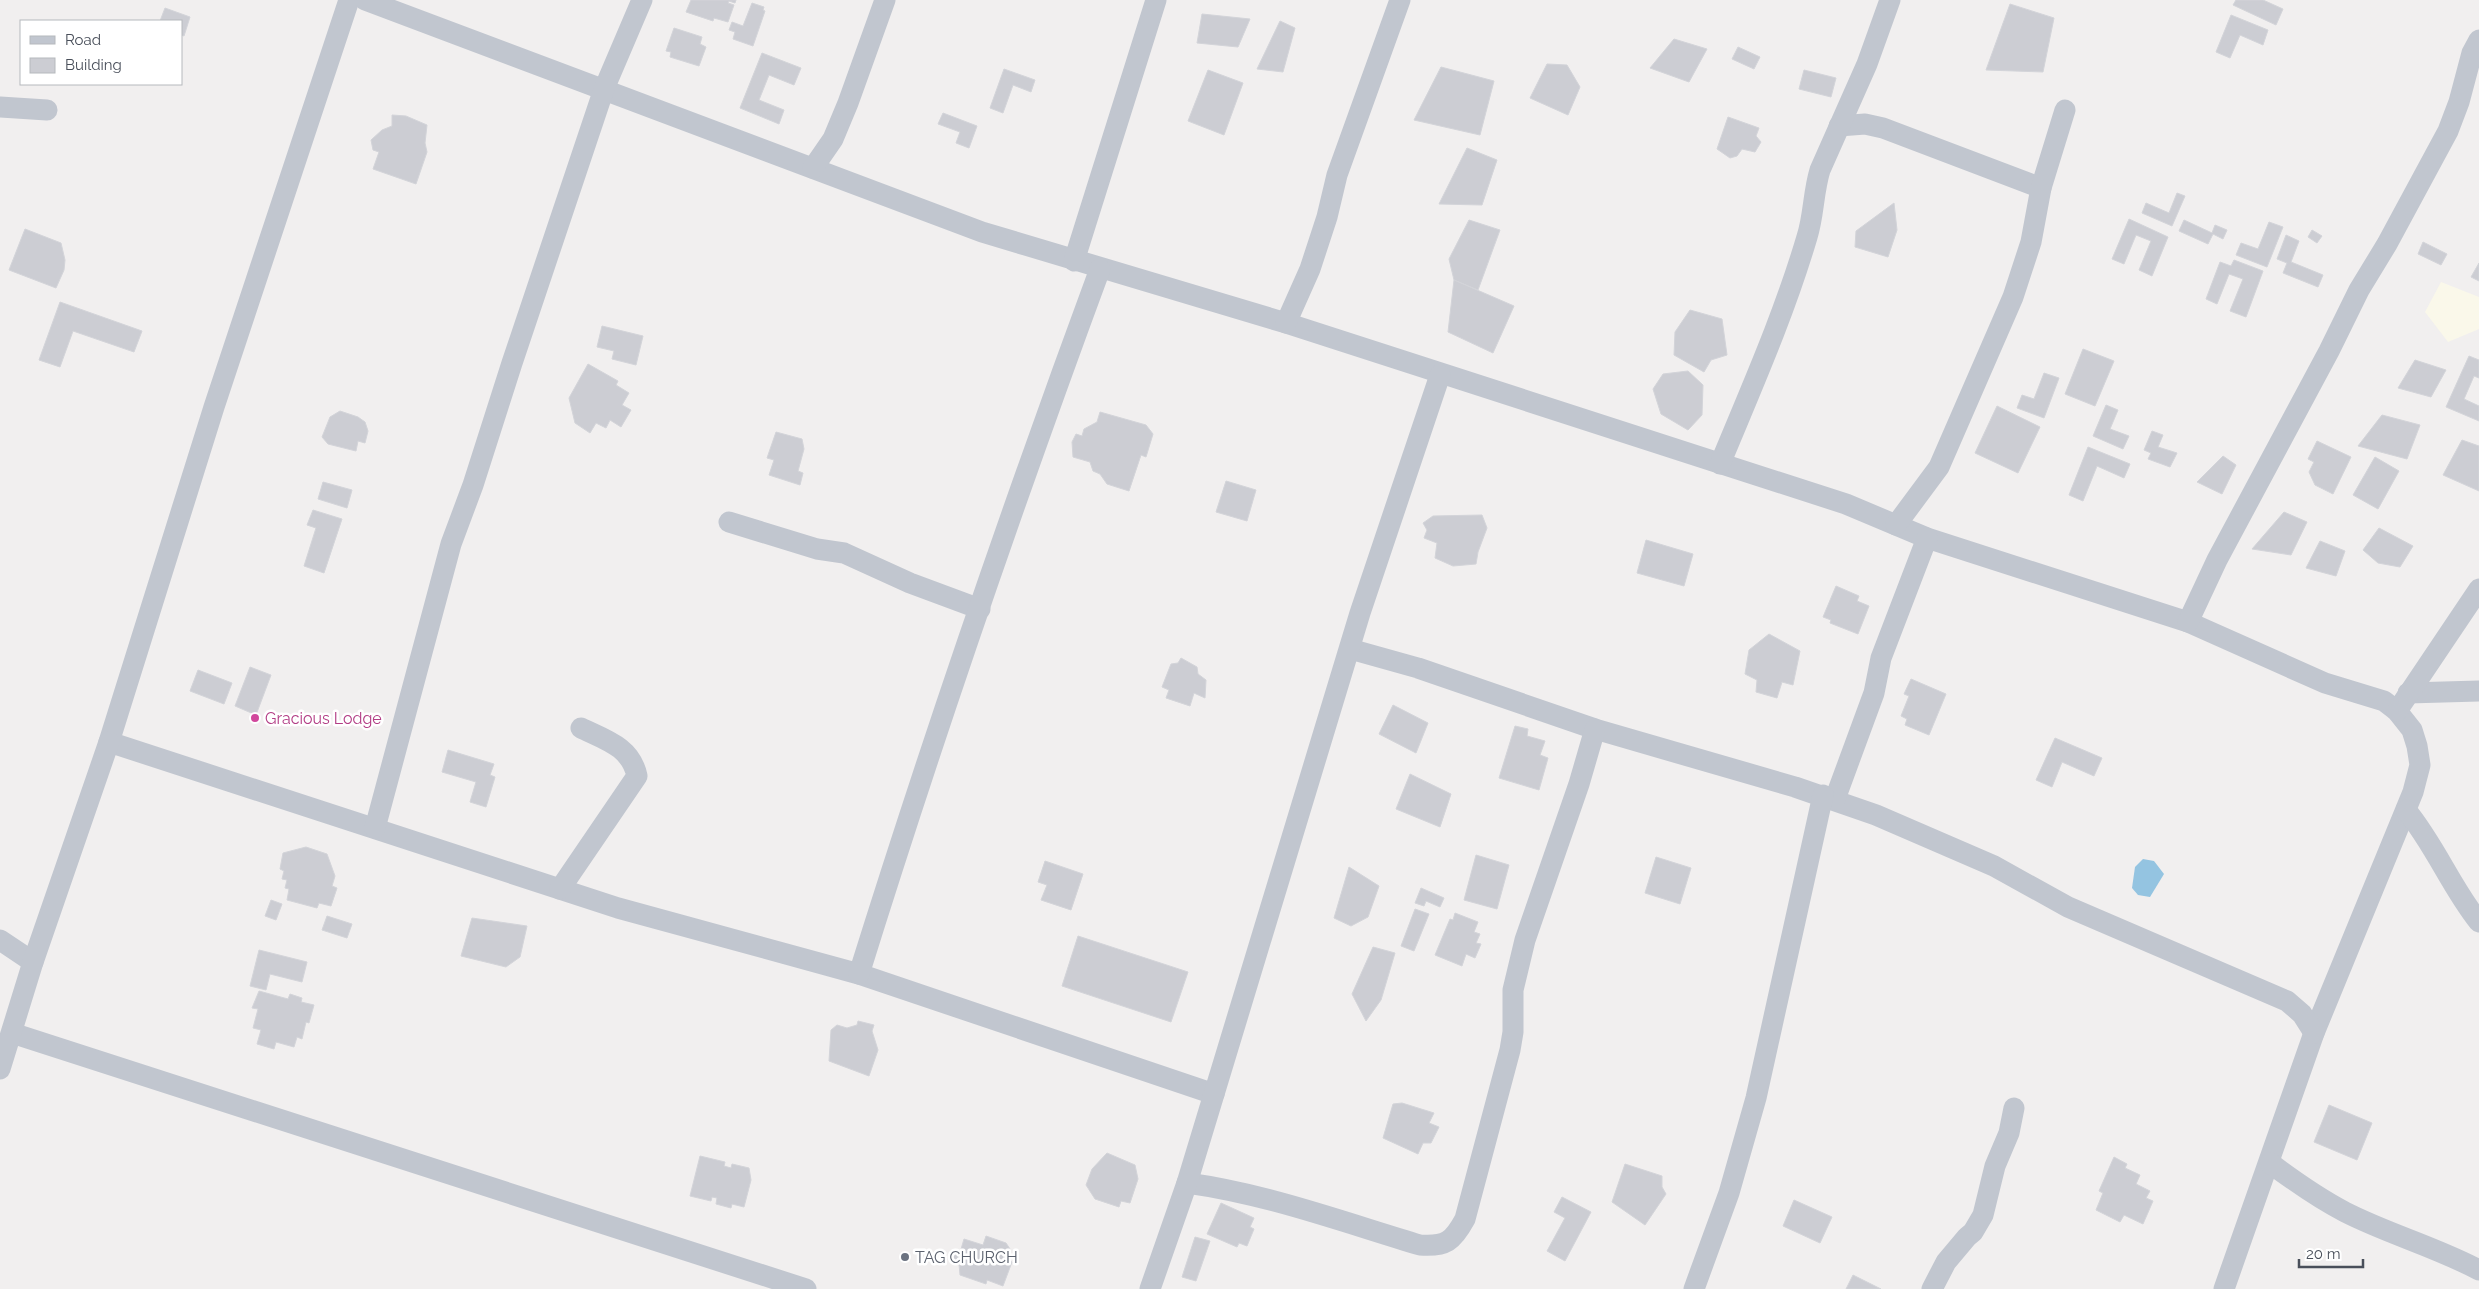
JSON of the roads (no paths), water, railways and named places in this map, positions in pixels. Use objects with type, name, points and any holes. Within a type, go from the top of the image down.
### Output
[{"type":"street","points":[[0,1069],[33,962],[109,742],[214,406],[349,0]]},
{"type":"street","points":[[365,0],[982,232],[1286,324],[1846,504],[1927,538],[2188,622],[2324,683],[2384,701],[2397,711],[2412,730],[2420,765],[2406,810],[2314,1033],[2270,1163],[2224,1289]]},
{"type":"street","points":[[375,828],[451,544],[473,485],[604,90],[642,0]]},
{"type":"street","points":[[813,168],[833,139],[884,0]]},
{"type":"street","points":[[1074,261],[1156,0]]},
{"type":"street","points":[[1286,324],[1310,269],[1327,217],[1337,175],[1400,0]]},
{"type":"street","points":[[1720,464],[1768,350],[1804,248],[1814,213],[1815,187],[1839,126],[1867,64],[1890,0]]},
{"type":"street","points":[[2188,622],[2217,560],[2329,351],[2359,290],[2387,244],[2448,131],[2459,102],[2472,53],[2479,40]]},
{"type":"street","points":[[0,107],[47,110]]},
{"type":"street","points":[[1896,525],[1939,467],[2002,322],[2022,272],[2031,242],[2041,188],[2065,110]]},
{"type":"street","points":[[1839,126],[1865,124],[1883,128],[2041,188]]},
{"type":"street","points":[[859,974],[898,851],[1030,460],[1100,269]]},
{"type":"street","points":[[1150,1289],[1187,1183],[1350,648],[1440,375]]},
{"type":"street","points":[[728,522],[817,549],[844,553],[910,583],[980,609]]},
{"type":"street","points":[[1694,1289],[1729,1193],[1756,1098],[1829,797],[1874,693],[1881,658],[1927,538]]},
{"type":"street","points":[[2397,711],[2479,589]]},
{"type":"street","points":[[1350,648],[1418,668],[1595,729],[1829,797],[1876,815],[1994,866],[2068,907],[2287,1002],[2302,1014],[2314,1033]]},
{"type":"street","points":[[2408,693],[2479,691]]},
{"type":"street","points":[[560,889],[637,776],[630,757],[620,747],[581,728]]},
{"type":"street","points":[[1187,1183],[1255,1195],[1420,1245],[1434,1246],[1446,1244],[1457,1234],[1465,1219],[1510,1050],[1513,1032],[1513,990],[1526,940],[1580,784],[1595,729]]},
{"type":"street","points":[[109,742],[618,908],[859,974],[1214,1094]]},
{"type":"street","points":[[2406,810],[2423,830],[2457,891],[2479,922]]},
{"type":"street","points":[[0,940],[33,962]]},
{"type":"street","points":[[12,1033],[806,1289]]},
{"type":"street","points":[[1932,1289],[1946,1262],[1967,1236],[1973,1232],[1983,1215],[1995,1166],[2009,1133],[2014,1108]]},
{"type":"street","points":[[2270,1163],[2310,1193],[2346,1212],[2456,1258],[2479,1270]]},
{"type":"water","points":[[2143,859],[2154,861],[2164,874],[2150,897],[2138,895],[2132,888],[2135,867]]},
{"type":"place","name":"Gracious Lodge","points":[[255,718]]},
{"type":"place","name":"TAG CHURCH","points":[[905,1257]]}]
